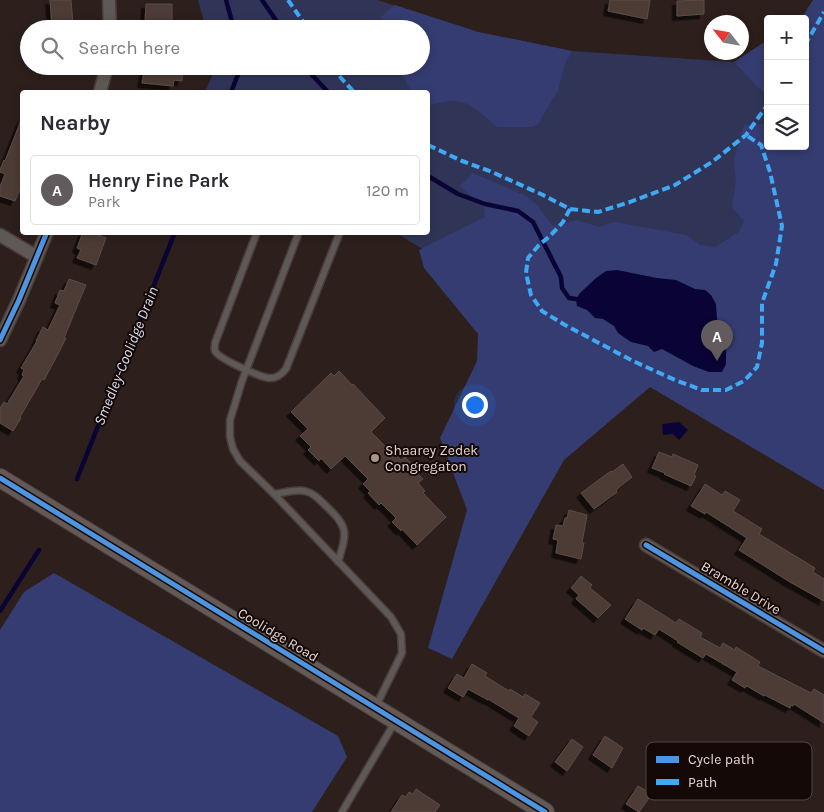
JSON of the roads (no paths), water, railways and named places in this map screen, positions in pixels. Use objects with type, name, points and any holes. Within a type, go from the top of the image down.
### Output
[{"type":"street","points":[[109,0],[110,20]]},
{"type":"street","points":[[101,90],[105,75]]},
{"type":"street","points":[[0,235],[37,258]]},
{"type":"street","points":[[0,340],[20,300],[45,235]]},
{"type":"street","name":"Coolidge Road","points":[[0,478],[545,812]]},
{"type":"street","name":"Bramble Drive","points":[[646,545],[824,651]]},
{"type":"lane","points":[[257,235],[214,343],[214,350],[218,355],[245,370],[270,378],[280,376],[286,369],[339,235]]},
{"type":"lane","points":[[298,235],[245,370],[230,420],[230,437],[233,449],[240,460],[391,617],[401,634],[402,653],[375,708]]},
{"type":"lane","points":[[274,494],[304,490],[313,494],[338,517],[344,528],[345,540],[338,562]]},
{"type":"lane","points":[[342,812],[395,721]]},
{"type":"waterway","name":"Smedley-Coolidge Drain","points":[[226,0],[232,20]]},
{"type":"waterway","points":[[262,0],[276,20]]},
{"type":"waterway","name":"Smedley-Coolidge Drain","points":[[232,90],[238,75]]},
{"type":"waterway","points":[[312,75],[326,90]]},
{"type":"waterway","points":[[430,177],[458,194],[485,204],[518,211],[533,222],[561,277],[562,288],[569,298],[576,299]]},
{"type":"waterway","name":"Smedley-Coolidge Drain","points":[[77,479],[174,235]]},
{"type":"waterway","name":"Smedley-Coolidge Drain","points":[[0,611],[39,550]]},
{"type":"place","name":"Henry Fine Park","points":[[717,361]]},
{"type":"place","name":"Shaarey Zedek Congregaton","points":[[375,458]]}]
